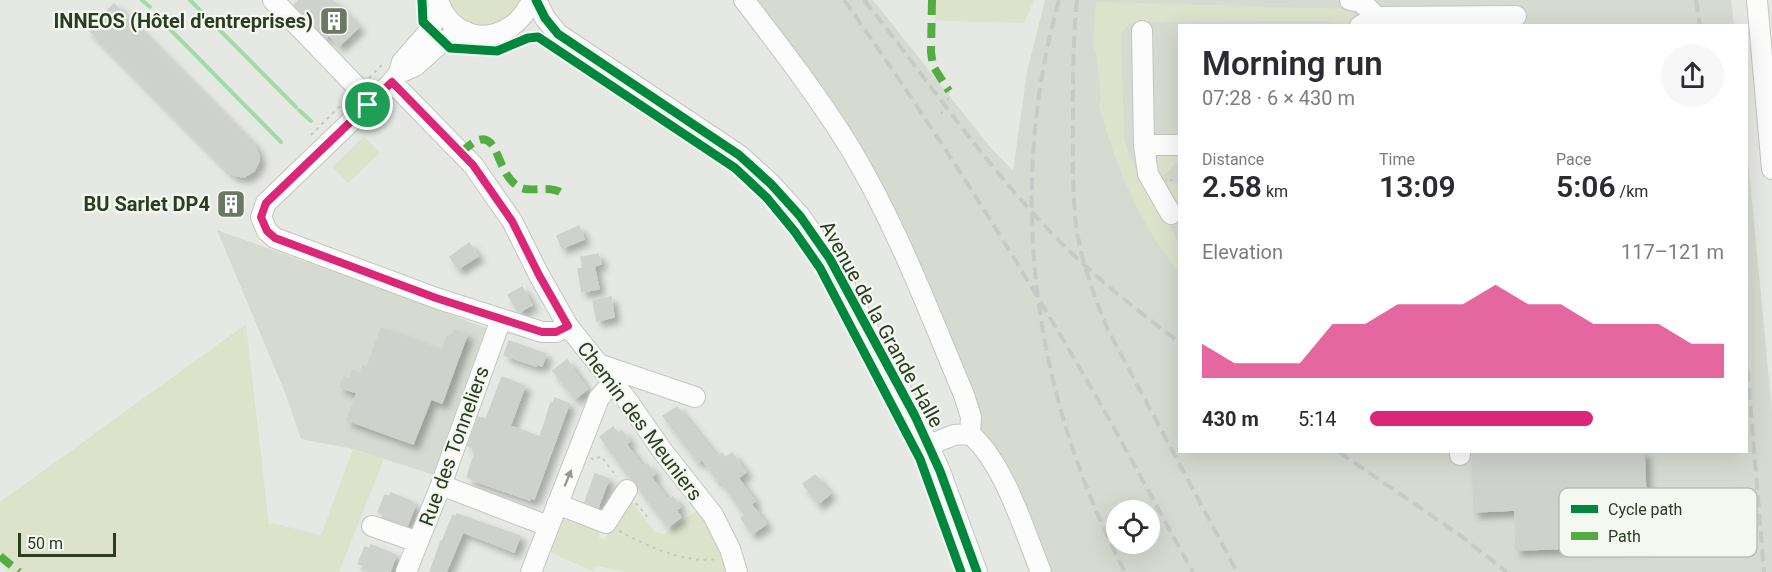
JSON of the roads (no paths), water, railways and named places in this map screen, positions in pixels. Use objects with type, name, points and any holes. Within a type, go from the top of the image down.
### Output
[{"type":"street","points":[[273,0],[358,88],[368,105]]},
{"type":"street","points":[[510,29],[523,17],[534,0]]},
{"type":"street","name":"Avenue de la Grande Halle","points":[[534,0],[558,34],[739,155],[756,168],[787,200],[830,259],[929,445],[951,498],[977,572]]},
{"type":"street","points":[[744,0],[833,121],[851,149],[893,227],[964,396],[971,417],[970,434]]},
{"type":"street","points":[[1350,0],[1361,2],[1368,21],[1432,21],[1516,14]]},
{"type":"street","points":[[1760,1],[1772,169]]},
{"type":"street","points":[[395,78],[402,62],[430,30],[439,3]]},
{"type":"street","points":[[439,3],[446,16],[465,31],[448,38],[409,70],[395,78],[266,203],[261,217],[267,231],[275,238],[436,298],[542,332],[556,332],[568,326]]},
{"type":"street","name":"Avenue de la Grande Halle","points":[[465,31],[488,36],[510,29],[535,28],[558,34]]},
{"type":"street","points":[[1142,31],[1144,145],[1148,174],[1176,218]]},
{"type":"street","name":"Chemin des Meuniers","points":[[395,78],[473,165],[512,221],[568,326],[713,515],[735,564]]},
{"type":"street","points":[[1144,145],[1178,145]]},
{"type":"street","name":"Rue des Tonneliers","points":[[406,572],[441,485],[501,319]]},
{"type":"street","points":[[598,364],[695,397]]},
{"type":"street","points":[[531,572],[599,398],[613,382]]},
{"type":"street","points":[[929,445],[954,435],[970,434],[983,446],[1009,493],[1041,572]]},
{"type":"street","points":[[441,485],[548,526]]},
{"type":"street","points":[[557,504],[606,523],[627,490]]},
{"type":"street","points":[[372,526],[418,542]]},
{"type":"waterway","points":[[142,0],[150,7]]},
{"type":"waterway","points":[[190,0],[296,107]]},
{"type":"waterway","points":[[157,16],[281,142]]},
{"type":"waterway","points":[[299,110],[311,121]]},
{"type":"railway","points":[[844,0],[940,141],[1031,286],[1102,407],[1193,572]]},
{"type":"railway","points":[[864,0],[996,171],[1044,225],[1109,286],[1178,341]]},
{"type":"railway","points":[[1059,0],[1043,73],[1034,146],[1032,219],[1037,292],[1049,364],[1068,435],[1094,505],[1125,572]]},
{"type":"railway","points":[[1077,0],[1073,183],[1076,225],[1085,265],[1108,330],[1237,572]]},
{"type":"railway","points":[[1696,0],[1700,24]]},
{"type":"railway","points":[[1748,376],[1764,572]]},
{"type":"railway","points":[[1340,453],[1457,533],[1507,572]]},
{"type":"place","name":"INNEOS (Hôtel d'entreprises)","points":[[334,21]]},
{"type":"place","name":"BU Sarlet DP4","points":[[231,204]]}]
